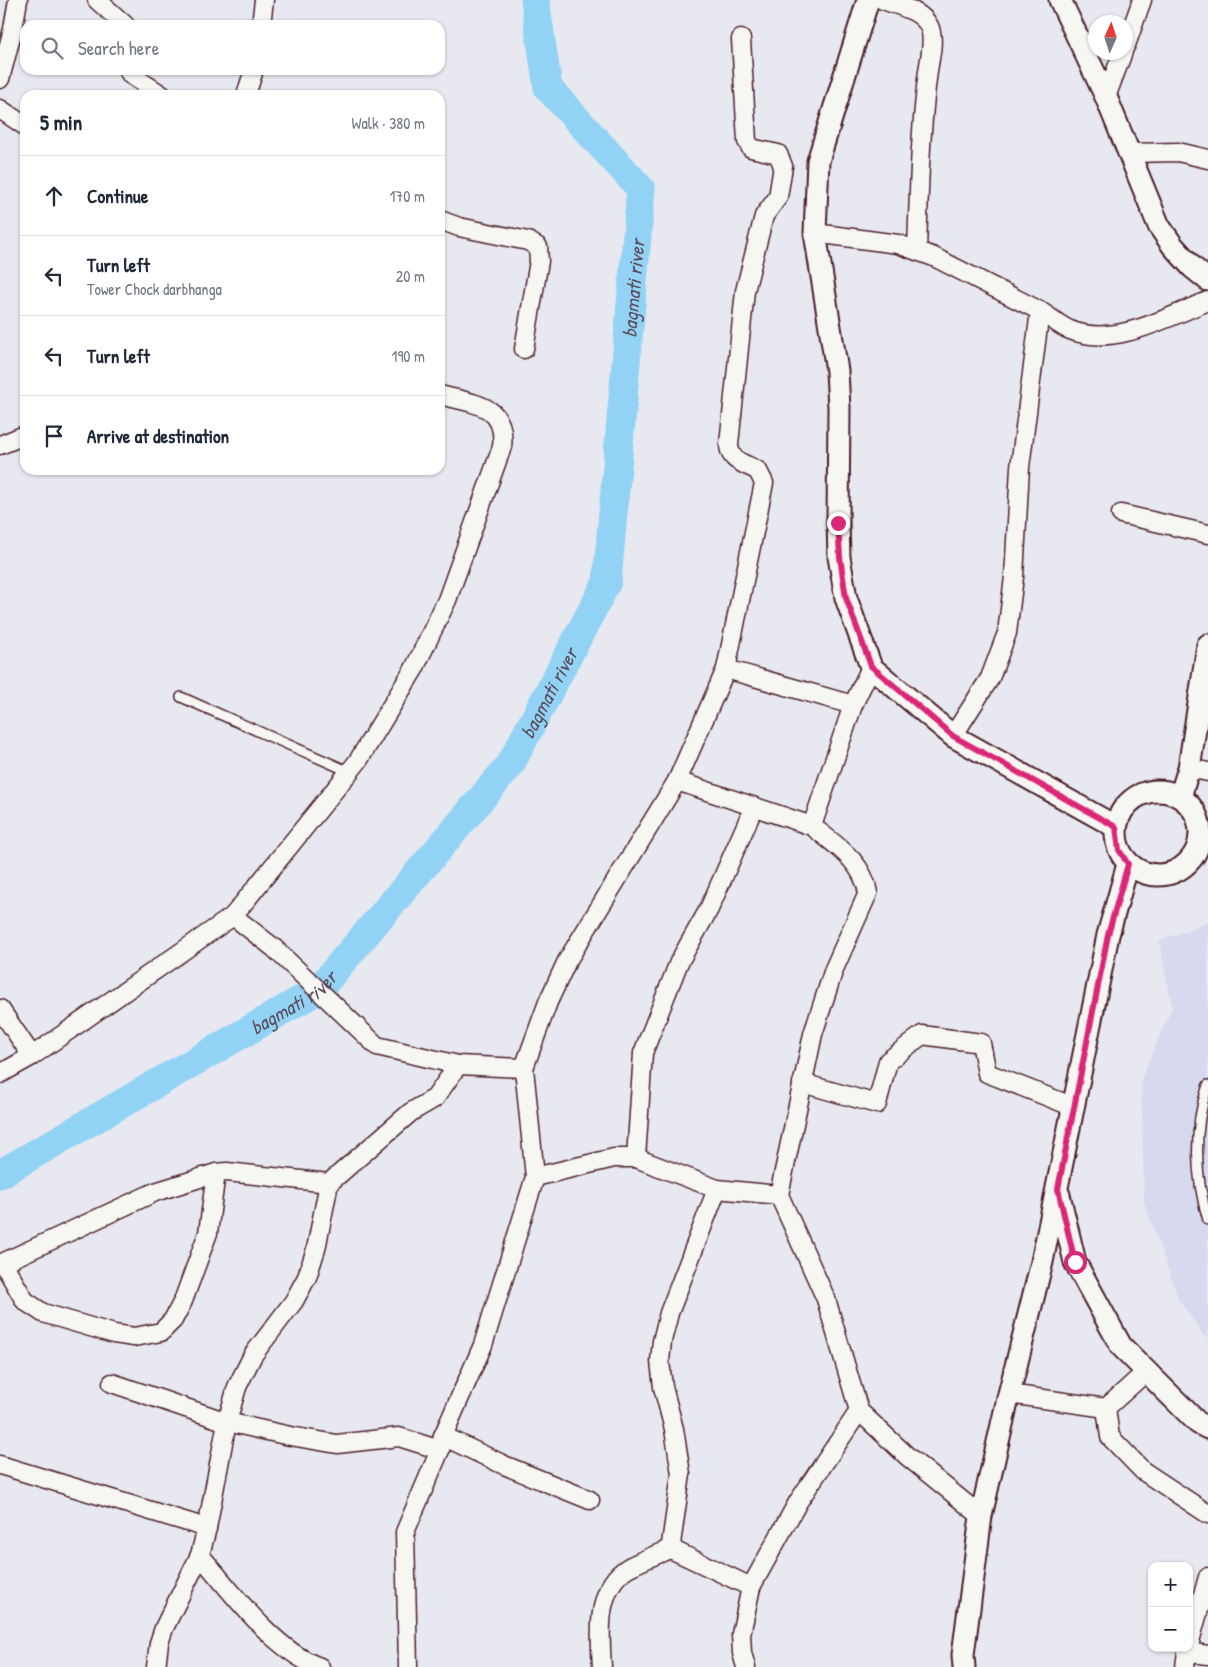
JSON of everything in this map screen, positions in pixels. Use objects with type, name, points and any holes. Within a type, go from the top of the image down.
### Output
[{"type":"street","points":[[0,79],[18,0]]},
{"type":"street","points":[[97,0],[119,20]]},
{"type":"street","points":[[262,20],[264,0]]},
{"type":"street","points":[[868,0],[818,161],[815,232],[837,371],[839,408],[837,478],[840,557],[846,598],[871,666],[953,736],[1116,827]]},
{"type":"street","points":[[883,0],[915,12],[923,18],[931,31],[930,57],[921,122],[918,251]]},
{"type":"street","points":[[1060,0],[1106,97],[1159,226],[1173,246],[1192,267],[1208,280]]},
{"type":"street","points":[[1133,25],[1142,0]]},
{"type":"street","points":[[408,1667],[405,1532],[484,1345],[535,1177],[524,1068],[548,1002],[567,961],[677,781],[726,669],[764,483],[758,471],[737,461],[729,450],[745,291],[764,216],[778,197],[783,166],[778,154],[756,151],[751,148],[747,141],[741,39]]},
{"type":"street","points":[[1106,97],[1120,60]]},
{"type":"street","points":[[132,75],[155,90]]},
{"type":"street","points":[[248,90],[252,75]]},
{"type":"street","points":[[0,109],[20,123]]},
{"type":"street","points":[[1129,153],[1178,152],[1208,159]]},
{"type":"street","points":[[445,222],[459,227],[528,241],[538,247],[539,260],[524,349]]},
{"type":"street","points":[[815,232],[898,244],[934,257],[1040,311],[1070,330],[1089,335],[1113,334],[1136,329],[1208,301]]},
{"type":"street","points":[[953,736],[990,678],[1006,633],[1014,577],[1020,467],[1040,311]]},
{"type":"street","points":[[0,1074],[32,1056],[233,916],[350,772],[414,669],[447,600],[502,447],[504,434],[502,422],[495,414],[484,408],[445,396]]},
{"type":"street","points":[[0,445],[20,437]]},
{"type":"street","points":[[1121,514],[1208,534]]},
{"type":"street","points":[[1180,797],[1198,770],[1208,645]]},
{"type":"street","points":[[812,826],[853,705],[871,666]]},
{"type":"street","points":[[726,669],[853,705]]},
{"type":"street","points":[[677,781],[812,826],[850,857],[866,880],[868,893],[825,995],[813,1034],[779,1195],[826,1299],[859,1411],[907,1456],[981,1516]]},
{"type":"street","points":[[1158,791],[1180,797],[1196,814],[1204,838],[1192,859],[1173,874],[1149,875],[1128,864],[1119,850],[1116,827],[1122,811],[1135,798],[1158,791]]},
{"type":"street","points":[[636,1158],[643,1053],[679,962],[709,909],[754,807]]},
{"type":"street","points":[[964,1667],[963,1655],[981,1516],[1008,1394],[1042,1262],[1058,1189],[1108,935],[1128,864]]},
{"type":"street","points":[[233,916],[274,948],[377,1046],[458,1065],[524,1068]]},
{"type":"street","points":[[0,1009],[32,1056]]},
{"type":"street","points":[[802,1084],[877,1104],[888,1061],[922,1036],[981,1043],[987,1074],[1074,1107]]},
{"type":"street","points":[[156,1667],[159,1643],[164,1628],[200,1555],[208,1528],[227,1422],[244,1370],[294,1301],[307,1277],[316,1249],[329,1183],[412,1112],[435,1098],[458,1065]]},
{"type":"street","points":[[535,1177],[614,1158],[636,1158],[717,1189],[779,1195]]},
{"type":"street","points":[[216,1173],[208,1234],[183,1301],[173,1320],[161,1332],[134,1337],[120,1335],[43,1313],[25,1301],[2,1263],[155,1192],[216,1173],[227,1172],[329,1183]]},
{"type":"street","points":[[672,1548],[671,1538],[681,1474],[674,1429],[662,1386],[660,1361],[662,1341],[669,1314],[717,1189]]},
{"type":"street","points":[[1058,1189],[1075,1262],[1121,1346],[1198,1423],[1208,1428]]},
{"type":"street","points":[[1106,1408],[1147,1371]]},
{"type":"street","points":[[112,1383],[227,1422],[290,1436],[337,1444],[399,1438],[441,1443],[504,1465],[590,1500]]},
{"type":"street","points":[[1008,1394],[1106,1408]]},
{"type":"street","points":[[1106,1408],[1110,1437],[1143,1472],[1208,1514]]},
{"type":"street","points":[[746,1667],[742,1653],[741,1634],[751,1587],[798,1502],[859,1411]]},
{"type":"street","points":[[0,1465],[208,1528]]},
{"type":"street","points":[[672,1548],[751,1587]]},
{"type":"street","points":[[602,1667],[600,1636],[602,1612],[606,1595],[616,1578],[628,1568],[672,1548]]},
{"type":"street","points":[[200,1555],[275,1638],[320,1667]]},
{"type":"street","points":[[1208,1577],[1188,1653],[1208,1655]]},
{"type":"lane","points":[[180,697],[350,772]]},
{"type":"lane","points":[[1208,1085],[1198,1130],[1197,1168],[1202,1202],[1208,1220]]},
{"type":"shaded area","points":[[1208,922],[1208,1341],[1179,1301],[1144,1202],[1141,1079],[1172,1007],[1159,941]]},
{"type":"waterway","name":"bagmati river","points":[[0,1174],[318,990],[510,765],[607,582],[641,189],[548,88],[535,0]]},
{"type":"route","points":[[838,523],[840,557],[846,598],[871,666],[953,736],[1116,827],[1119,850],[1128,864],[1108,935],[1058,1189],[1075,1262]]}]
